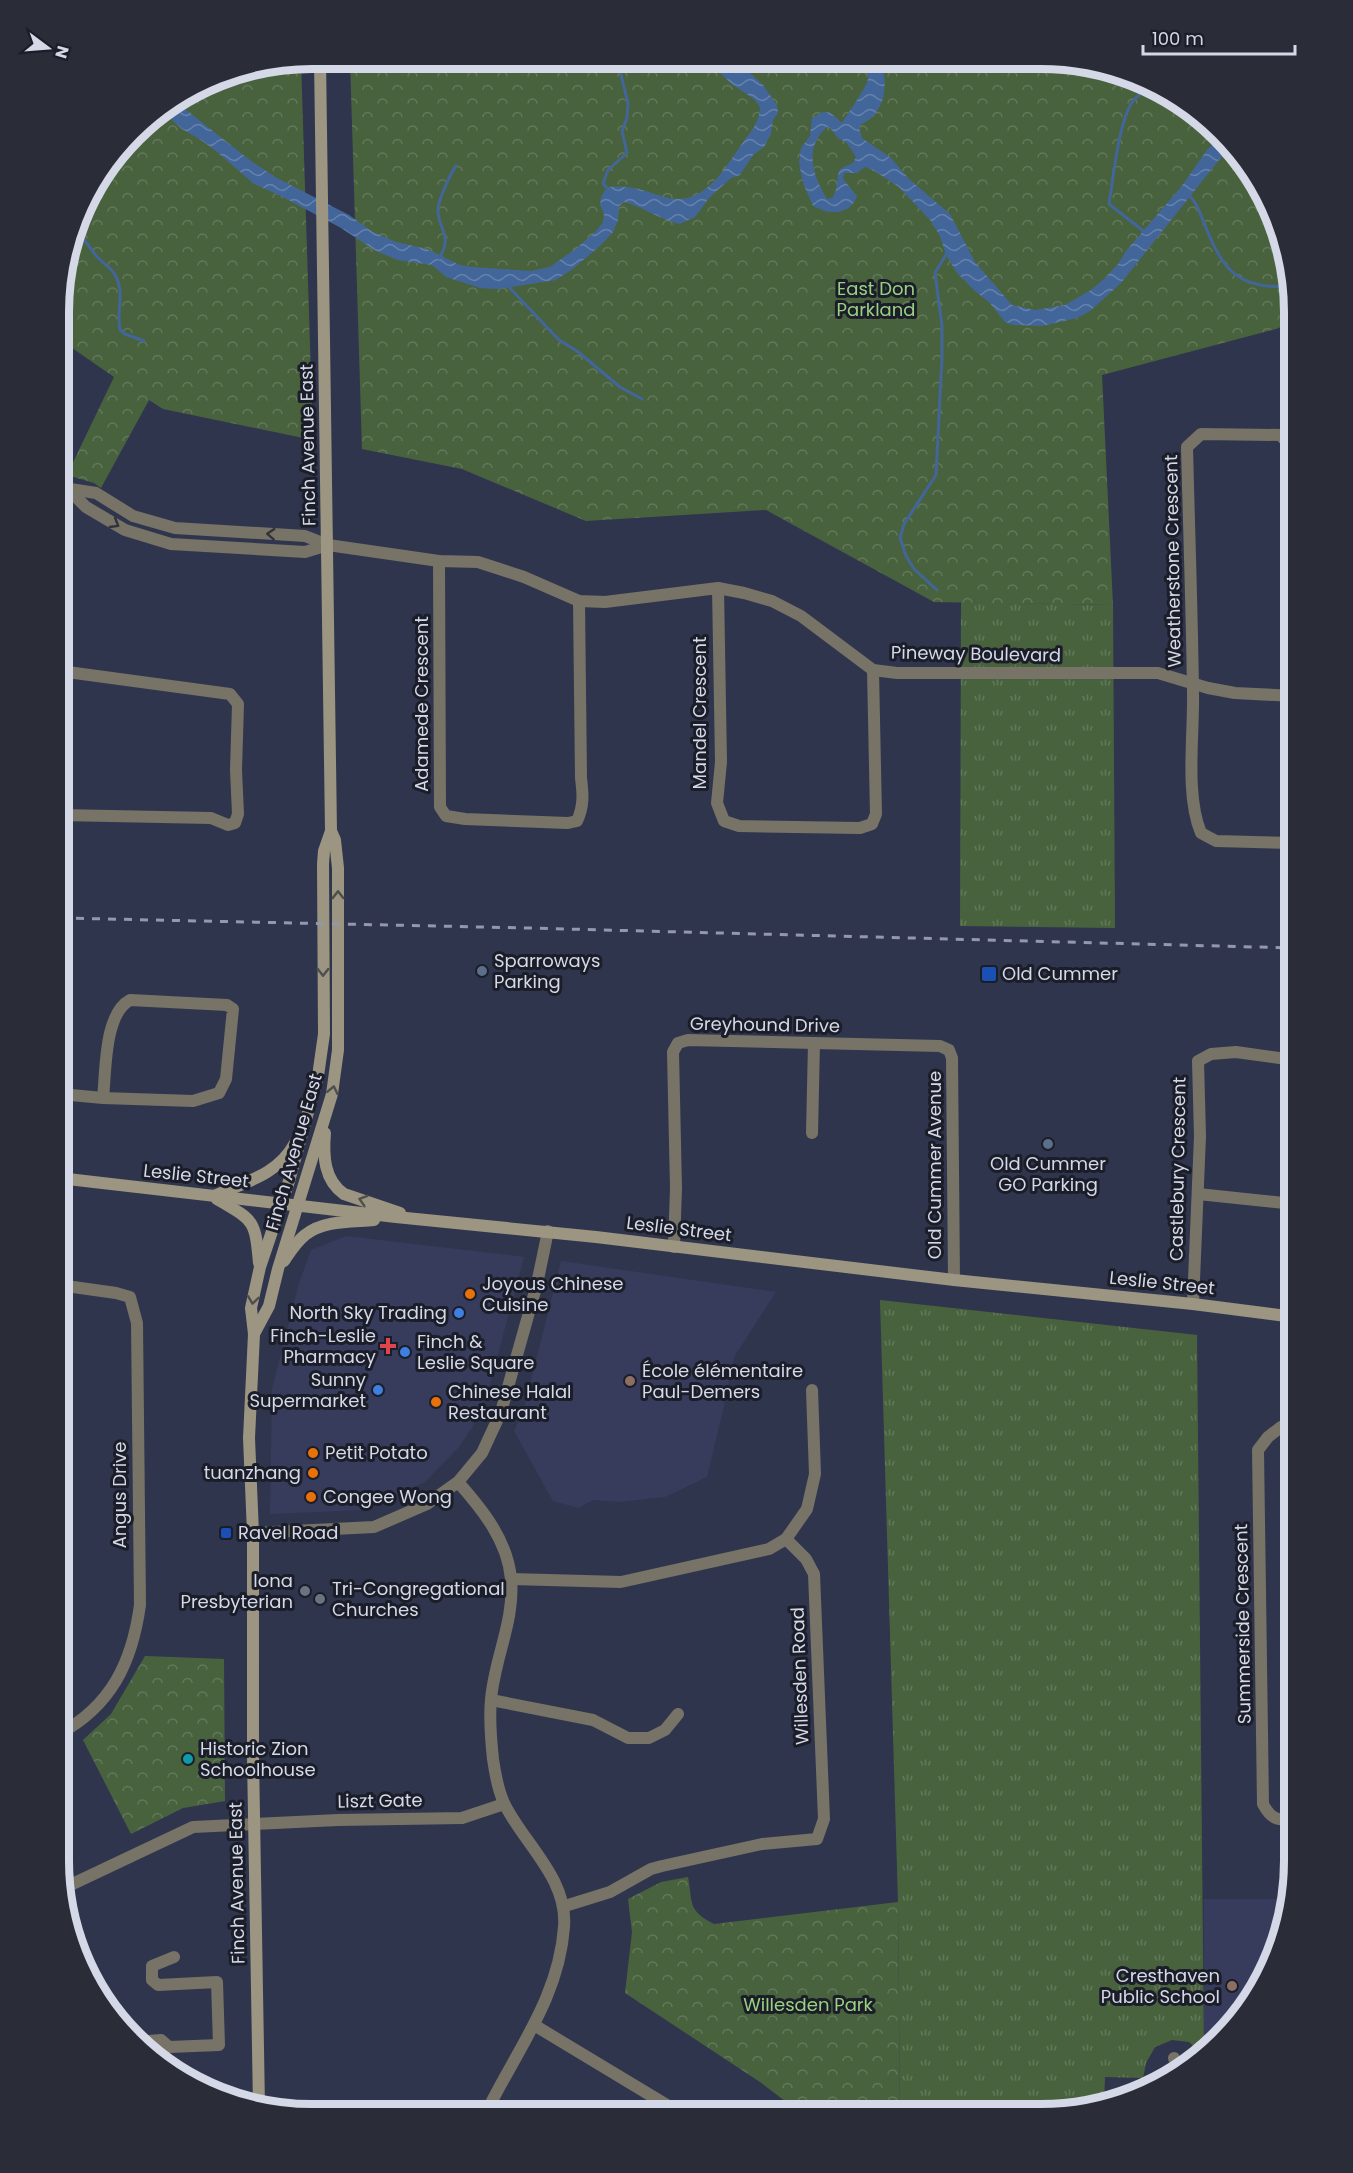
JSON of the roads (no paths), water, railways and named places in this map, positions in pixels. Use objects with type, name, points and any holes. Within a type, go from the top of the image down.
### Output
[{"type":"main road","name":"Finch Avenue East","points":[[254,1334],[269,1306],[297,1206],[327,1114],[338,1050],[338,868],[331,831],[320,69]]},
{"type":"main road","name":"Finch Avenue East","points":[[260,2098],[253,1823],[254,1533],[249,1438],[254,1334],[251,1308],[260,1267],[307,1119],[318,1076],[324,1034],[322,864],[331,831]]},
{"type":"main road","points":[[327,1114],[325,1164],[337,1189],[344,1194],[418,1219]]},
{"type":"main road","points":[[213,1197],[277,1167],[291,1151],[307,1119]]},
{"type":"main road","name":"Leslie Street","points":[[69,1179],[396,1217],[548,1231],[954,1280],[1193,1304],[1284,1316]]},
{"type":"main road","points":[[213,1197],[249,1220],[256,1234],[260,1267]]},
{"type":"main road","points":[[278,1269],[298,1242],[311,1231],[333,1224],[396,1217]]},
{"type":"street","name":"Weatherstone Crescent","points":[[1284,439],[1280,435],[1201,434],[1187,447],[1193,682],[1191,744],[1195,818],[1201,833],[1216,841],[1284,843]]},
{"type":"street","name":"Pineway Boulevard","points":[[69,486],[96,493],[133,516],[175,528],[305,536],[328,545],[439,561],[478,562],[524,577],[579,601],[605,602],[718,588],[772,601],[801,615],[873,670],[897,673],[1158,673],[1235,693],[1284,695]]},
{"type":"street","name":"Adamede Crescent","points":[[439,561],[440,807],[446,816],[465,819],[568,823],[577,821],[582,810],[584,796],[581,778],[579,601]]},
{"type":"street","name":"Mandel Crescent","points":[[718,588],[721,762],[717,803],[724,821],[739,826],[761,827],[861,828],[872,824],[876,814],[873,670]]},
{"type":"street","points":[[69,672],[230,694],[238,704],[236,770],[238,814],[236,823],[228,825],[211,818],[69,815]]},
{"type":"street","points":[[69,1095],[103,1098],[193,1101],[219,1093],[226,1079],[232,1009],[227,1005],[130,1000],[122,1004],[111,1027],[103,1098]]},
{"type":"street","name":"Greyhound Drive","points":[[674,1247],[676,1188],[673,1052],[678,1043],[688,1040],[940,1046],[949,1050]]},
{"type":"street","points":[[812,1133],[814,1043]]},
{"type":"street","name":"Old Cummer Avenue","points":[[949,1050],[952,1065],[954,1280]]},
{"type":"street","name":"Castlebury Crescent","points":[[1193,1304],[1198,1194],[1198,1061],[1211,1054],[1236,1052],[1284,1059]]},
{"type":"street","points":[[1198,1194],[1284,1202]]},
{"type":"street","points":[[254,1533],[374,1527],[427,1504],[458,1482],[482,1453],[501,1412],[537,1284],[548,1231]]},
{"type":"street","name":"Angus Drive","points":[[69,1286],[130,1297],[137,1323],[140,1605],[136,1635],[110,1692],[81,1722],[69,1729]]},
{"type":"street","points":[[511,1579],[621,1582],[769,1550],[786,1539],[807,1509],[815,1474],[812,1390]]},
{"type":"street","name":"Summerside Crescent","points":[[1284,1427],[1281,1427],[1269,1437],[1258,1450],[1263,1804],[1269,1816],[1279,1821],[1284,1821]]},
{"type":"street","points":[[458,1482],[494,1526],[511,1579],[509,1616],[491,1700],[493,1759],[499,1790],[504,1804],[539,1855],[565,1906],[561,1955],[554,1983],[491,2104]]},
{"type":"street","name":"Willesden Road","points":[[565,1906],[610,1892],[651,1869],[662,1866],[762,1844],[817,1839],[824,1819],[814,1574],[806,1559],[786,1539]]},
{"type":"street","points":[[491,1700],[593,1719],[628,1738],[649,1738],[665,1730],[678,1714]]},
{"type":"street","name":"Liszt Gate","points":[[70,1885],[193,1827],[253,1823],[462,1818],[504,1804]]},
{"type":"street","points":[[149,2041],[161,2040],[169,2047],[219,2045],[217,1982],[158,1985],[152,1980],[152,1966],[174,1957]]},
{"type":"street","points":[[534,2025],[664,2104]]},
{"type":"street","points":[[1174,2058],[1176,2063]]},
{"type":"water","points":[[716,69],[745,69],[748,71],[763,85],[777,105],[778,113],[773,120],[771,134],[764,147],[753,155],[740,175],[731,178],[709,198],[695,217],[680,224],[624,202],[619,206],[618,220],[613,232],[574,268],[556,280],[499,289],[480,288],[446,277],[432,265],[398,260],[376,251],[341,228],[254,184],[216,151],[182,129],[168,116],[182,107],[251,161],[277,178],[349,215],[373,232],[396,242],[427,249],[460,265],[531,271],[550,267],[597,230],[603,222],[604,214],[600,205],[601,197],[607,187],[628,187],[674,199],[697,195],[715,181],[758,119],[760,107],[754,99],[733,85]]},
{"type":"water","points":[[865,69],[876,69],[884,74],[885,86],[883,98],[875,114],[859,127],[862,138],[891,158],[909,179],[950,214],[975,262],[1012,305],[1035,310],[1065,305],[1091,290],[1118,264],[1126,251],[1181,187],[1207,150],[1215,142],[1226,154],[1121,283],[1090,311],[1077,318],[1042,326],[1013,325],[1005,322],[989,302],[957,273],[930,220],[899,187],[873,170],[865,167],[857,173],[844,173],[843,179],[857,196],[854,203],[844,210],[832,212],[813,206],[803,183],[799,163],[801,148],[810,136],[812,118],[826,112],[842,123],[861,93],[868,78]],"holes":[[[827,127],[847,143],[856,157],[853,163],[840,169],[834,194],[832,198],[827,199],[815,172],[813,153],[815,144]]]},
{"type":"waterway","points":[[609,191],[603,183],[608,170],[627,153],[622,131],[627,118],[628,103],[620,69]]},
{"type":"waterway","points":[[1143,92],[1134,100],[1124,120],[1109,204],[1146,233]]},
{"type":"waterway","points":[[439,258],[443,251],[445,238],[438,209],[445,187],[456,166]]},
{"type":"waterway","points":[[1189,195],[1197,206],[1219,256],[1236,275],[1258,285],[1282,286]]},
{"type":"waterway","points":[[81,236],[116,277],[120,291],[120,330],[144,341]]},
{"type":"waterway","points":[[937,590],[914,569],[906,556],[900,538],[904,524],[936,475],[942,326],[935,273],[947,253]]},
{"type":"waterway","points":[[507,285],[559,340],[577,351],[620,387],[642,399]]},
{"type":"railway","points":[[69,918],[1284,948]]},
{"type":"place","name":"Sparroways Parking","points":[[482,971]]},
{"type":"place","name":"Old Cummer","points":[[989,974]]},
{"type":"place","name":"Old Cummer GO Parking","points":[[1048,1144]]},
{"type":"place","name":"Joyous Chinese Cuisine","points":[[470,1294]]},
{"type":"place","name":"North Sky Trading","points":[[459,1313]]},
{"type":"place","name":"Finch-Leslie Pharmacy","points":[[388,1346]]},
{"type":"place","name":"Finch & Leslie Square","points":[[405,1352]]},
{"type":"place","name":"École élémentaire Paul-Demers","points":[[630,1381]]},
{"type":"place","name":"Sunny Supermarket","points":[[378,1390]]},
{"type":"place","name":"Chinese Halal Restaurant","points":[[436,1402]]},
{"type":"place","name":"Petit Potato","points":[[313,1453]]},
{"type":"place","name":"tuanzhang","points":[[313,1473]]},
{"type":"place","name":"Congee Wong","points":[[311,1497]]},
{"type":"place","name":"Ravel Road","points":[[226,1533]]},
{"type":"place","name":"Iona Presbyterian","points":[[305,1591]]},
{"type":"place","name":"Tri-Congregational Churches","points":[[320,1599]]},
{"type":"place","name":"Historic Zion Schoolhouse","points":[[188,1759]]},
{"type":"place","name":"Cresthaven Public School","points":[[1232,1986]]},
{"type":"park label","name":"East Don Parkland","points":[[876,299]]},
{"type":"park label","name":"Willesden Park","points":[[808,2005]]}]
